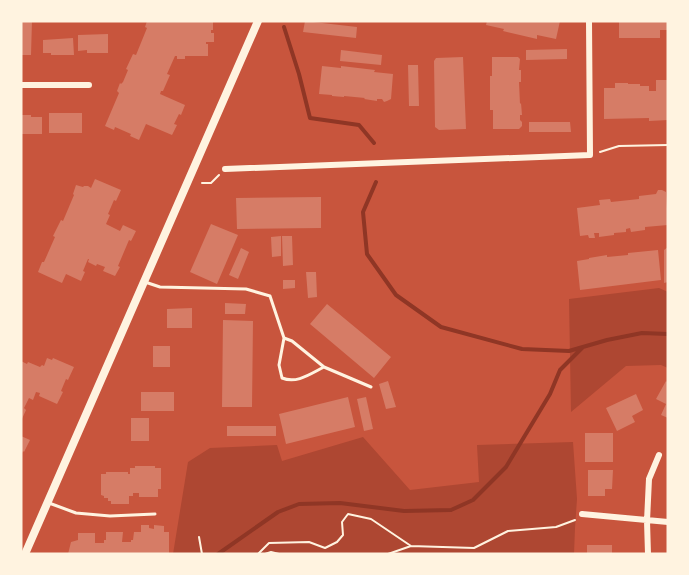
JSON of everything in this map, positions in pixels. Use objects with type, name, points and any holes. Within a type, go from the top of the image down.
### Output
[{"type":"main road","points":[[25,554],[258,21]]},
{"type":"street","points":[[225,170],[590,155],[589,21]]},
{"type":"street","points":[[21,85],[89,85]]},
{"type":"street","points":[[648,554],[649,478],[658,455]]},
{"type":"street","points":[[582,514],[668,522]]},
{"type":"lane","points":[[144,282],[160,287],[246,290],[270,296],[284,338],[279,364],[282,378],[290,381],[297,380],[324,368]]},
{"type":"lane","points":[[284,338],[292,341],[324,368],[370,387]]},
{"type":"lane","points":[[48,503],[76,513],[110,516],[155,514]]},
{"type":"path","points":[[590,155],[619,146],[668,145]]},
{"type":"path","points":[[202,183],[211,183],[225,170]]},
{"type":"path","points":[[258,554],[269,543],[309,542],[325,548],[337,542],[343,535],[342,522],[348,514],[370,519],[411,546]]},
{"type":"path","points":[[388,554],[411,546],[474,548],[508,531],[556,527],[575,520],[582,514]]},
{"type":"path","points":[[199,537],[202,554]]},
{"type":"path","points":[[265,554],[271,552],[279,554]]},
{"type":"shaded area","points":[[659,288],[668,292],[668,368],[661,365],[626,366],[571,412],[569,299]]},
{"type":"shaded area","points":[[363,437],[410,490],[479,482],[477,445],[573,442],[577,499],[574,554],[173,554],[188,462],[210,448],[277,445],[282,461]]},
{"type":"building","points":[[21,21],[32,21],[31,55],[21,55]]},
{"type":"building","points":[[147,21],[213,21],[211,33],[214,33],[214,42],[206,42],[208,56],[185,56],[185,59],[177,59],[175,56],[167,74],[170,75],[160,94],[185,105],[174,124],[177,125],[172,135],[146,124],[139,140],[115,127],[114,130],[105,126],[119,93],[117,91],[120,83],[123,82],[128,70],[126,69],[133,54],[136,55],[147,28],[145,27]]},
{"type":"building","points":[[305,21],[357,27],[356,38],[303,32]]},
{"type":"building","points":[[487,21],[560,21],[556,39],[537,35],[537,39],[486,25]]},
{"type":"building","points":[[619,21],[668,21],[668,30],[660,30],[660,38],[619,38]]},
{"type":"building","points":[[108,34],[108,53],[78,51],[78,35]]},
{"type":"building","points":[[73,38],[74,55],[43,53],[43,40]]},
{"type":"building","points":[[567,49],[567,59],[526,60],[526,50]]},
{"type":"building","points":[[341,50],[382,55],[381,65],[340,61]]},
{"type":"building","points":[[463,57],[466,129],[439,130],[435,127],[434,61],[436,58]]},
{"type":"building","points":[[492,57],[518,57],[520,59],[521,82],[519,82],[522,115],[520,115],[520,120],[522,126],[519,129],[493,129],[493,110],[490,110]]},
{"type":"building","points":[[408,65],[418,65],[419,106],[409,106]]},
{"type":"building","points":[[322,66],[341,68],[341,66],[393,74],[391,99],[384,102],[382,99],[377,99],[377,101],[319,94]]},
{"type":"building","points":[[656,80],[668,80],[668,120],[604,119],[604,88],[615,88],[615,83],[628,83],[649,86],[649,91],[656,91]]},
{"type":"building","points":[[49,113],[82,113],[82,133],[49,133]]},
{"type":"building","points":[[21,115],[42,117],[42,134],[21,134]]},
{"type":"building","points":[[529,122],[570,122],[571,132],[529,132]]},
{"type":"building","points":[[95,179],[121,190],[116,201],[114,200],[106,224],[120,231],[123,225],[136,231],[131,241],[129,240],[115,276],[103,271],[105,267],[88,262],[88,259],[81,281],[66,274],[62,283],[38,272],[55,237],[53,236],[61,220],[63,221],[76,185],[91,188]]},
{"type":"building","points":[[658,190],[666,192],[668,225],[645,227],[645,230],[631,232],[630,228],[626,229],[626,232],[599,237],[599,233],[594,233],[595,238],[589,238],[588,235],[580,236],[577,208],[600,205],[599,200],[610,199],[611,202],[639,199],[639,196],[656,194]]},
{"type":"building","points":[[321,197],[321,228],[237,229],[236,198]]},
{"type":"building","points":[[211,224],[238,235],[217,284],[190,272]]},
{"type":"building","points":[[281,236],[281,256],[272,257],[271,237]]},
{"type":"building","points":[[282,236],[292,236],[293,265],[283,266]]},
{"type":"building","points":[[668,247],[668,282],[664,283],[664,250]]},
{"type":"building","points":[[241,248],[249,252],[238,279],[229,275]]},
{"type":"building","points":[[658,250],[661,280],[580,290],[577,261],[607,255],[607,257],[628,255],[628,253]]},
{"type":"building","points":[[306,272],[316,272],[317,297],[308,298]]},
{"type":"building","points":[[283,280],[295,280],[295,288],[283,289]]},
{"type":"building","points":[[225,303],[246,304],[245,314],[225,314]]},
{"type":"building","points":[[327,304],[391,357],[374,378],[310,324]]},
{"type":"building","points":[[192,308],[192,328],[167,328],[167,309]]},
{"type":"building","points":[[223,320],[253,321],[252,407],[222,407]]},
{"type":"building","points":[[153,346],[170,346],[170,367],[153,367]]},
{"type":"building","points":[[47,358],[52,360],[53,358],[74,367],[68,380],[66,379],[57,404],[39,396],[40,393],[36,392],[33,400],[29,398],[21,421],[21,361],[40,367],[44,366]]},
{"type":"building","points":[[388,381],[396,407],[386,409],[379,384]]},
{"type":"building","points":[[666,381],[668,383],[668,418],[661,415],[666,404],[656,399]]},
{"type":"building","points":[[141,392],[174,392],[174,411],[141,411]]},
{"type":"building","points":[[636,394],[643,410],[632,416],[635,422],[617,431],[606,408]]},
{"type":"building","points":[[348,397],[355,427],[286,444],[279,414]]},
{"type":"building","points":[[366,397],[373,429],[364,431],[357,399]]},
{"type":"building","points":[[131,418],[149,418],[149,441],[131,441]]},
{"type":"building","points":[[227,426],[276,426],[276,436],[227,436]]},
{"type":"building","points":[[585,433],[613,433],[613,462],[585,462]]},
{"type":"building","points":[[21,436],[30,440],[21,455]]},
{"type":"building","points":[[135,466],[161,468],[161,489],[158,489],[158,497],[139,497],[139,493],[133,493],[133,496],[129,496],[129,504],[111,504],[108,498],[101,495],[101,474],[128,472],[130,474],[130,468],[135,468]]},
{"type":"building","points":[[588,470],[613,470],[612,489],[605,489],[605,496],[588,496]]},
{"type":"building","points":[[141,525],[149,525],[149,528],[154,529],[154,525],[164,526],[164,532],[169,532],[169,554],[68,554],[71,542],[78,540],[78,533],[95,533],[95,543],[104,543],[106,532],[123,532],[122,542],[131,542],[134,532],[141,532]]},
{"type":"building","points":[[587,545],[612,545],[612,554],[587,554]]},
{"type":"waterway","points":[[284,27],[310,118],[359,125],[374,143]]},
{"type":"waterway","points":[[376,182],[363,212],[367,254],[396,295],[441,327],[522,349],[569,351],[642,333],[668,334]]},
{"type":"waterway","points":[[218,554],[278,512],[299,504],[340,503],[404,511],[451,510],[473,500],[506,467],[550,394],[560,370],[583,347]]}]
